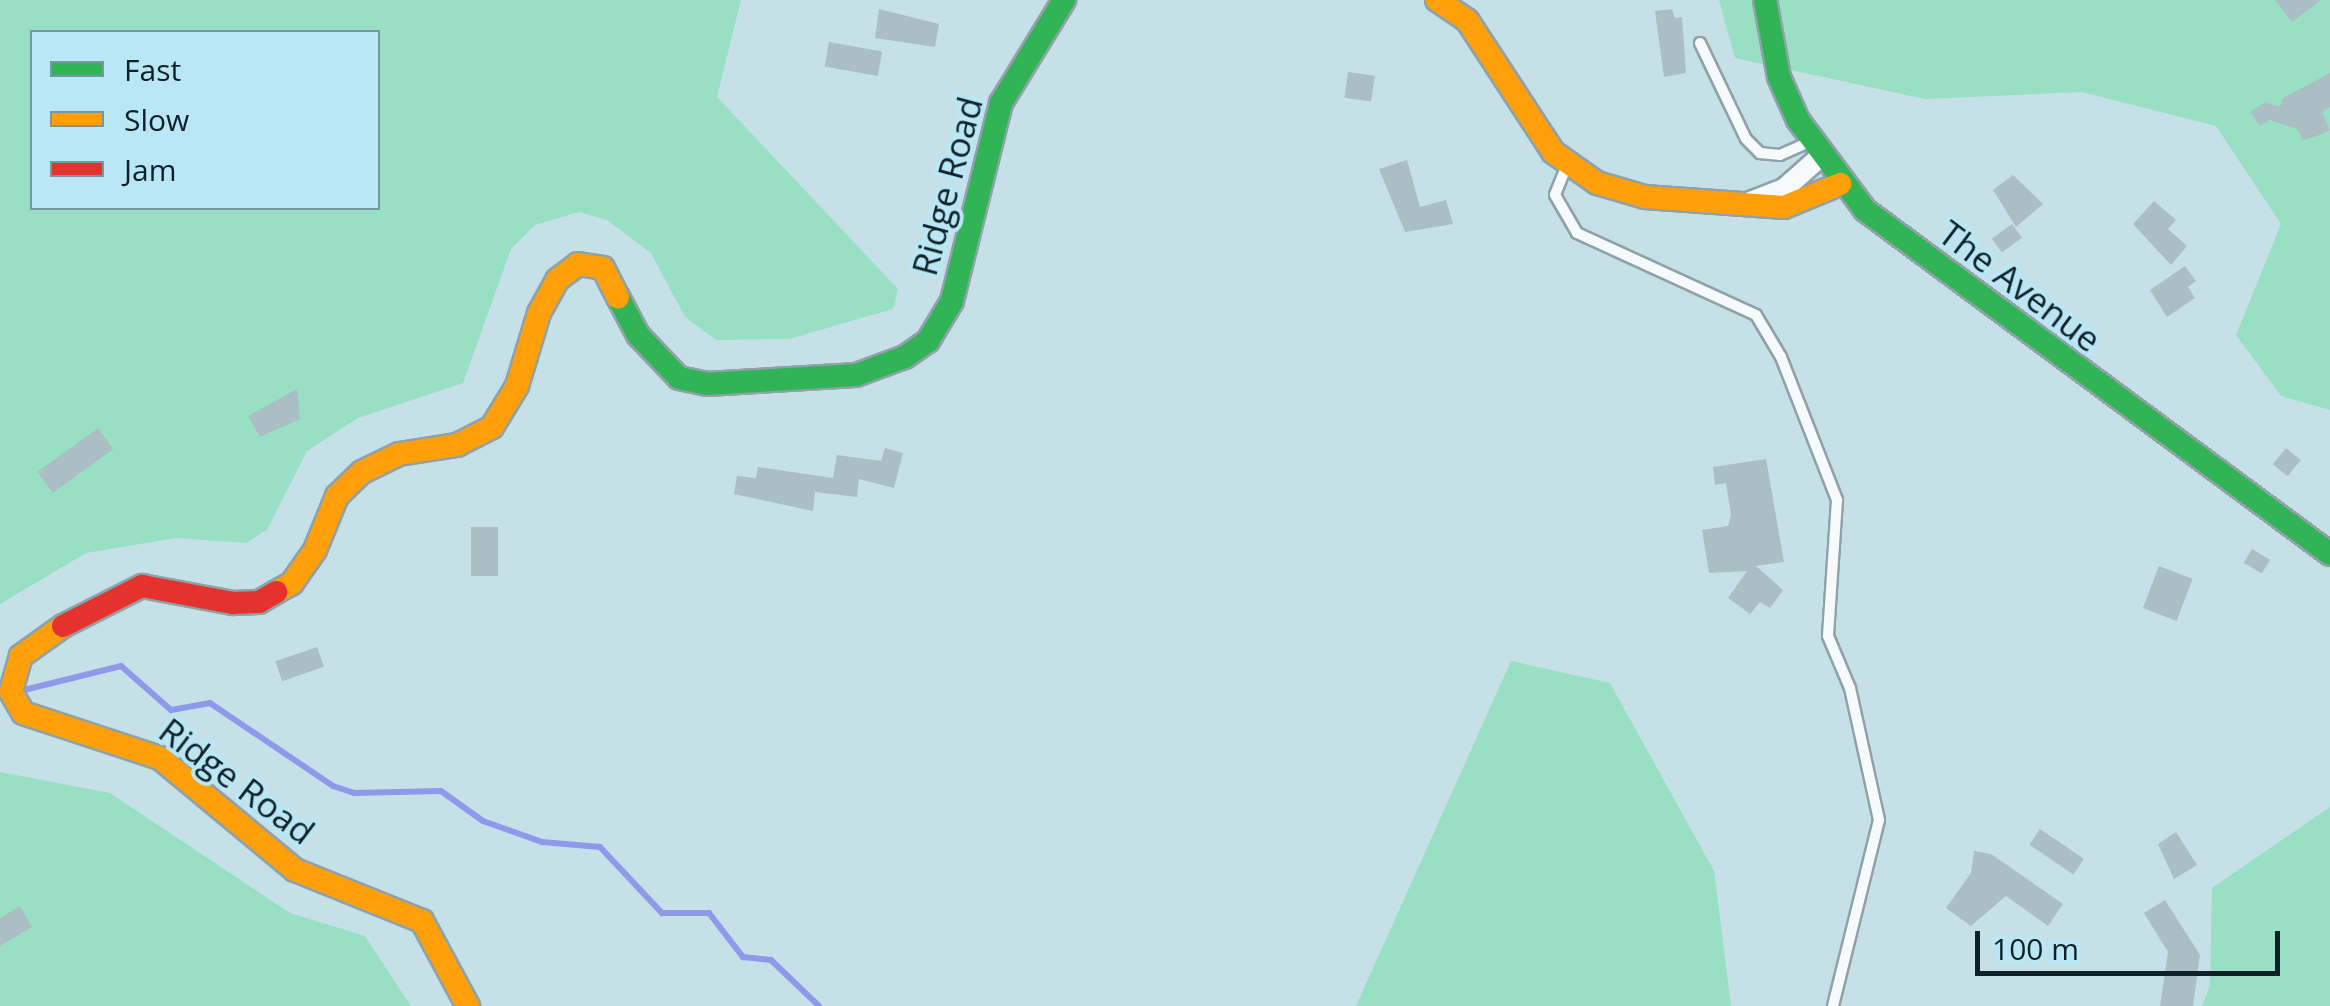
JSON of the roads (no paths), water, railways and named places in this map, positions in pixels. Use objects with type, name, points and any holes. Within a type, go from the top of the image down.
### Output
[{"type":"street","name":"Ridge Road","points":[[468,1006],[422,920],[295,870],[160,758],[124,742],[44,725],[23,713],[11,692],[21,656],[84,611],[142,586],[233,603],[259,602],[292,584],[315,550],[338,496],[362,472],[399,454],[457,445],[492,427],[517,386],[539,312],[558,280],[578,264],[603,268],[638,335],[679,378],[707,384],[856,376],[906,357],[928,341],[952,302],[1001,102],[1064,0]]},
{"type":"street","points":[[1437,0],[1467,20],[1538,132],[1568,164],[1617,192],[1803,204],[1840,184]]},
{"type":"street","name":"The Avenue","points":[[1765,0],[1779,77],[1815,149],[1840,184],[1929,263],[2330,554]]},
{"type":"street","points":[[1743,203],[1784,189],[1815,149]]},
{"type":"lane","points":[[1700,43],[1746,139],[1760,152],[1780,155],[1815,149]]},
{"type":"lane","points":[[1568,164],[1555,195],[1577,233],[1756,315],[1781,357],[1836,500],[1828,636],[1850,688],[1879,820],[1833,1006]]},
{"type":"waterway","points":[[24,690],[121,666],[171,710],[210,703],[333,786],[354,793],[441,791],[483,821],[542,842],[600,847],[662,913],[709,913],[743,957],[771,960],[819,1006]]}]
